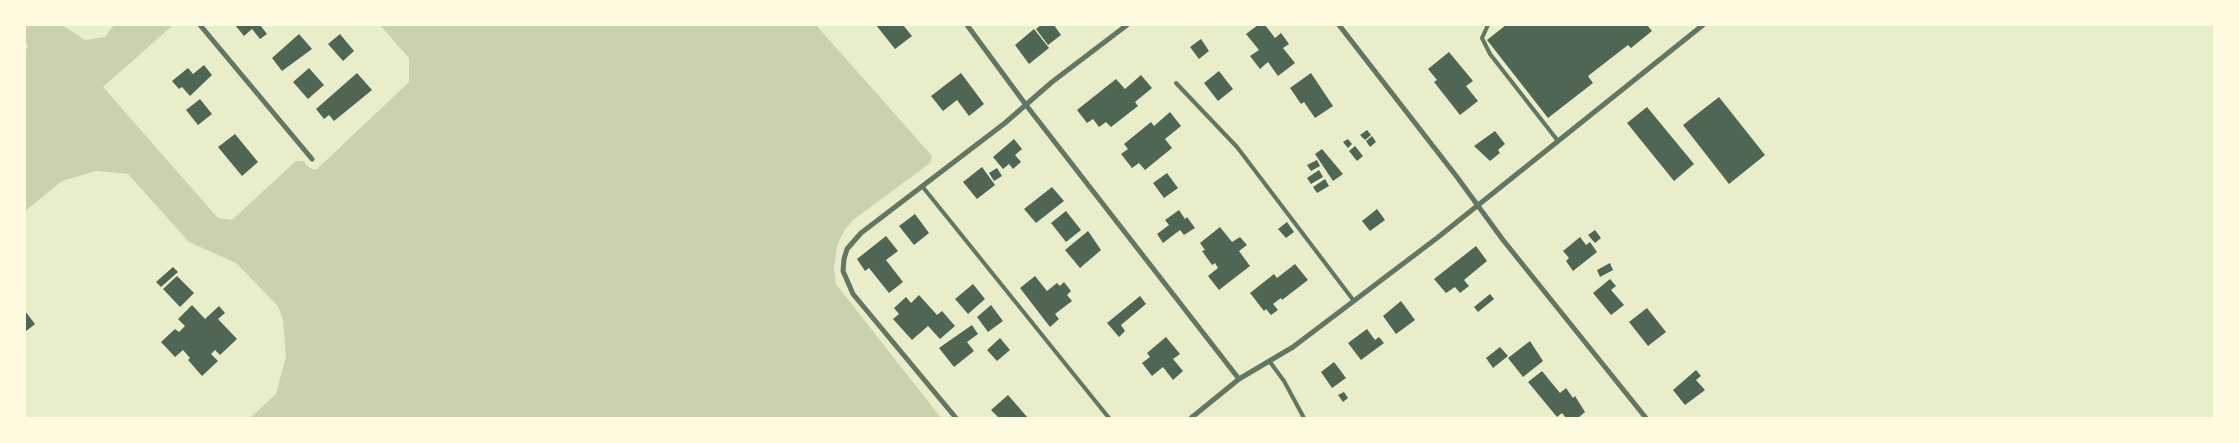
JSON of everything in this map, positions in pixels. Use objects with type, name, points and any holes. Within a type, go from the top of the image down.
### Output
[{"type":"street","points":[[200,25],[312,158]]},
{"type":"street","points":[[967,25],[1026,105],[1239,379]]},
{"type":"street","points":[[956,418],[853,294],[846,282],[844,260],[847,249],[861,232],[1128,25]]},
{"type":"street","points":[[1339,25],[1503,240],[1645,417]]},
{"type":"street","points":[[1191,418],[1239,379],[1270,362],[1354,301],[1478,206],[1703,25]]},
{"type":"lane","points":[[1488,25],[1482,38],[1490,54],[1558,142]]},
{"type":"lane","points":[[1176,83],[1236,146],[1354,301]]},
{"type":"lane","points":[[922,186],[1108,418]]},
{"type":"lane","points":[[1270,362],[1284,380],[1304,418]]},
{"type":"green space","points":[[25,25],[62,25],[85,40],[105,37],[114,25],[173,25],[103,87],[218,218],[232,220],[296,161],[303,161],[310,168],[316,170],[409,82],[409,58],[380,25],[816,25],[932,156],[930,163],[853,220],[844,231],[837,246],[834,268],[836,284],[941,418],[250,418],[276,394],[286,356],[283,320],[278,306],[236,263],[189,242],[128,174],[96,171],[62,181],[25,211],[25,51],[28,47],[25,41]]},
{"type":"building","points":[[235,25],[260,25],[267,34],[260,39],[252,29],[244,36]]},
{"type":"building","points":[[876,25],[903,25],[912,36],[895,49]]},
{"type":"building","points":[[1041,25],[1054,25],[1061,35],[1048,45],[1036,29]]},
{"type":"building","points":[[1258,25],[1265,25],[1275,38],[1281,33],[1289,44],[1283,48],[1295,63],[1278,76],[1268,62],[1260,69],[1250,56],[1259,50],[1246,34]]},
{"type":"building","points":[[1506,25],[1647,25],[1652,31],[1631,48],[1628,45],[1588,76],[1593,83],[1548,118],[1487,40]]},
{"type":"building","points":[[1034,29],[1049,48],[1029,64],[1015,45]]},
{"type":"building","points":[[299,34],[312,49],[282,71],[272,58]]},
{"type":"building","points":[[340,34],[354,51],[343,61],[328,44]]},
{"type":"building","points":[[1201,39],[1209,51],[1199,59],[1190,47]]},
{"type":"building","points":[[1449,52],[1473,81],[1466,86],[1478,101],[1460,115],[1434,82],[1437,80],[1428,69]]},
{"type":"building","points":[[204,65],[212,75],[190,96],[182,87],[179,89],[172,81],[188,68],[193,74]]},
{"type":"building","points":[[309,68],[324,85],[308,99],[293,82]]},
{"type":"building","points":[[1219,71],[1233,89],[1218,101],[1204,83]]},
{"type":"building","points":[[357,73],[372,90],[334,121],[329,115],[324,119],[316,109]]},
{"type":"building","points":[[961,73],[984,104],[969,116],[957,100],[943,111],[931,96]]},
{"type":"building","points":[[1311,73],[1333,106],[1315,118],[1304,102],[1301,104],[1290,88]]},
{"type":"building","points":[[1141,75],[1152,88],[1135,102],[1138,106],[1111,127],[1106,122],[1099,127],[1093,119],[1087,123],[1077,110],[1116,79],[1125,89]]},
{"type":"building","points":[[1719,97],[1765,155],[1729,184],[1683,125]]},
{"type":"building","points":[[200,99],[212,114],[198,125],[186,110]]},
{"type":"building","points":[[1647,107],[1694,164],[1674,181],[1627,123]]},
{"type":"building","points":[[1170,112],[1181,126],[1165,139],[1172,148],[1145,170],[1139,163],[1132,168],[1121,154],[1128,149],[1124,144],[1151,122],[1154,126]]},
{"type":"building","points":[[1367,130],[1371,135],[1365,140],[1360,135]]},
{"type":"building","points":[[1495,131],[1505,144],[1498,150],[1500,153],[1490,161],[1474,146]]},
{"type":"building","points":[[235,134],[258,162],[242,176],[218,147]]},
{"type":"building","points":[[1372,136],[1376,142],[1370,147],[1366,141]]},
{"type":"building","points":[[1014,139],[1022,149],[1015,155],[1021,162],[1013,169],[1009,164],[1003,169],[993,157]]},
{"type":"building","points":[[1348,139],[1352,144],[1348,148],[1343,142]]},
{"type":"building","points":[[1355,146],[1363,156],[1357,161],[1349,151]]},
{"type":"building","points":[[1322,149],[1343,174],[1333,181],[1315,154]]},
{"type":"building","points":[[1317,160],[1320,166],[1311,171],[1307,165]]},
{"type":"building","points":[[982,167],[995,185],[977,199],[963,182]]},
{"type":"building","points":[[997,168],[1002,176],[994,181],[989,173]]},
{"type":"building","points":[[1319,170],[1323,177],[1311,184],[1307,178]]},
{"type":"building","points":[[1167,173],[1178,188],[1164,198],[1153,183]]},
{"type":"building","points":[[1325,179],[1329,186],[1317,193],[1313,187]]},
{"type":"building","points":[[1052,187],[1064,201],[1036,223],[1024,209]]},
{"type":"building","points":[[1377,209],[1385,220],[1370,231],[1362,221]]},
{"type":"building","points":[[1179,210],[1195,228],[1184,235],[1180,230],[1163,243],[1157,234],[1169,225],[1165,220]]},
{"type":"building","points":[[1066,211],[1081,230],[1066,242],[1051,223]]},
{"type":"building","points":[[915,214],[929,233],[914,245],[899,226]]},
{"type":"building","points":[[1287,222],[1294,232],[1286,238],[1278,229]]},
{"type":"building","points":[[1220,227],[1232,242],[1240,237],[1247,245],[1239,251],[1250,266],[1219,290],[1208,276],[1218,268],[1215,263],[1212,265],[1202,251],[1205,250],[1200,243]]},
{"type":"building","points":[[1595,230],[1601,238],[1595,243],[1588,235]]},
{"type":"building","points":[[1088,231],[1101,250],[1080,268],[1065,250]]},
{"type":"building","points":[[886,236],[898,251],[886,260],[903,282],[889,293],[869,268],[865,271],[857,259]]},
{"type":"building","points":[[1580,237],[1586,245],[1590,242],[1597,252],[1573,271],[1566,261],[1569,258],[1563,251]]},
{"type":"building","points":[[1476,246],[1487,261],[1464,280],[1469,286],[1460,293],[1455,287],[1446,293],[1434,279]]},
{"type":"building","points":[[1610,263],[1613,270],[1600,277],[1597,270]]},
{"type":"building","points":[[1295,264],[1308,280],[1282,300],[1281,298],[1273,304],[1278,310],[1271,315],[1266,309],[1264,311],[1250,293],[1274,274],[1277,278]]},
{"type":"building","points":[[173,267],[178,272],[161,287],[156,282]]},
{"type":"building","points":[[177,276],[194,293],[180,307],[163,289]]},
{"type":"building","points":[[1035,276],[1047,291],[1057,283],[1060,286],[1064,282],[1071,291],[1067,295],[1072,301],[1055,314],[1059,319],[1050,327],[1020,288]]},
{"type":"building","points":[[1610,279],[1616,286],[1611,290],[1624,305],[1611,315],[1593,293]]},
{"type":"building","points":[[973,284],[985,299],[968,314],[955,299]]},
{"type":"building","points":[[1490,294],[1494,299],[1478,312],[1474,307]]},
{"type":"building","points":[[919,295],[937,315],[942,311],[955,326],[940,339],[928,326],[912,340],[893,319],[899,314],[894,308],[906,297],[911,303]]},
{"type":"building","points":[[1140,296],[1146,304],[1121,325],[1125,331],[1119,337],[1107,323]]},
{"type":"building","points":[[1401,301],[1415,320],[1396,334],[1383,316]]},
{"type":"building","points":[[192,305],[205,319],[219,306],[225,313],[218,319],[237,339],[220,355],[215,350],[211,354],[218,361],[202,376],[188,360],[190,358],[183,350],[175,357],[161,342],[175,329],[179,332],[185,326],[178,319]]},
{"type":"building","points":[[991,305],[1003,321],[988,332],[977,317]]},
{"type":"building","points":[[1647,308],[1666,332],[1648,346],[1629,322]]},
{"type":"building","points":[[25,311],[35,324],[25,332]]},
{"type":"building","points":[[972,325],[978,334],[967,342],[974,351],[954,367],[939,348]]},
{"type":"building","points":[[1367,329],[1375,340],[1379,337],[1384,343],[1361,360],[1348,343]]},
{"type":"building","points":[[1166,337],[1180,354],[1173,359],[1183,371],[1173,380],[1163,367],[1152,376],[1142,363],[1150,357],[1147,353]]},
{"type":"building","points":[[1000,338],[1010,350],[997,361],[987,350]]},
{"type":"building","points":[[1530,341],[1543,361],[1523,377],[1508,358]]},
{"type":"building","points":[[1500,347],[1508,356],[1493,368],[1486,358]]},
{"type":"building","points":[[1334,362],[1346,378],[1332,388],[1321,372]]},
{"type":"building","points":[[1696,370],[1701,376],[1696,380],[1705,390],[1685,405],[1673,390]]},
{"type":"building","points":[[1542,371],[1560,393],[1566,388],[1573,398],[1575,396],[1585,412],[1578,418],[1566,418],[1562,413],[1557,417],[1528,382]]},
{"type":"building","points":[[1344,392],[1348,398],[1343,402],[1338,395]]},
{"type":"building","points":[[1008,395],[1028,418],[999,418],[991,410]]}]
